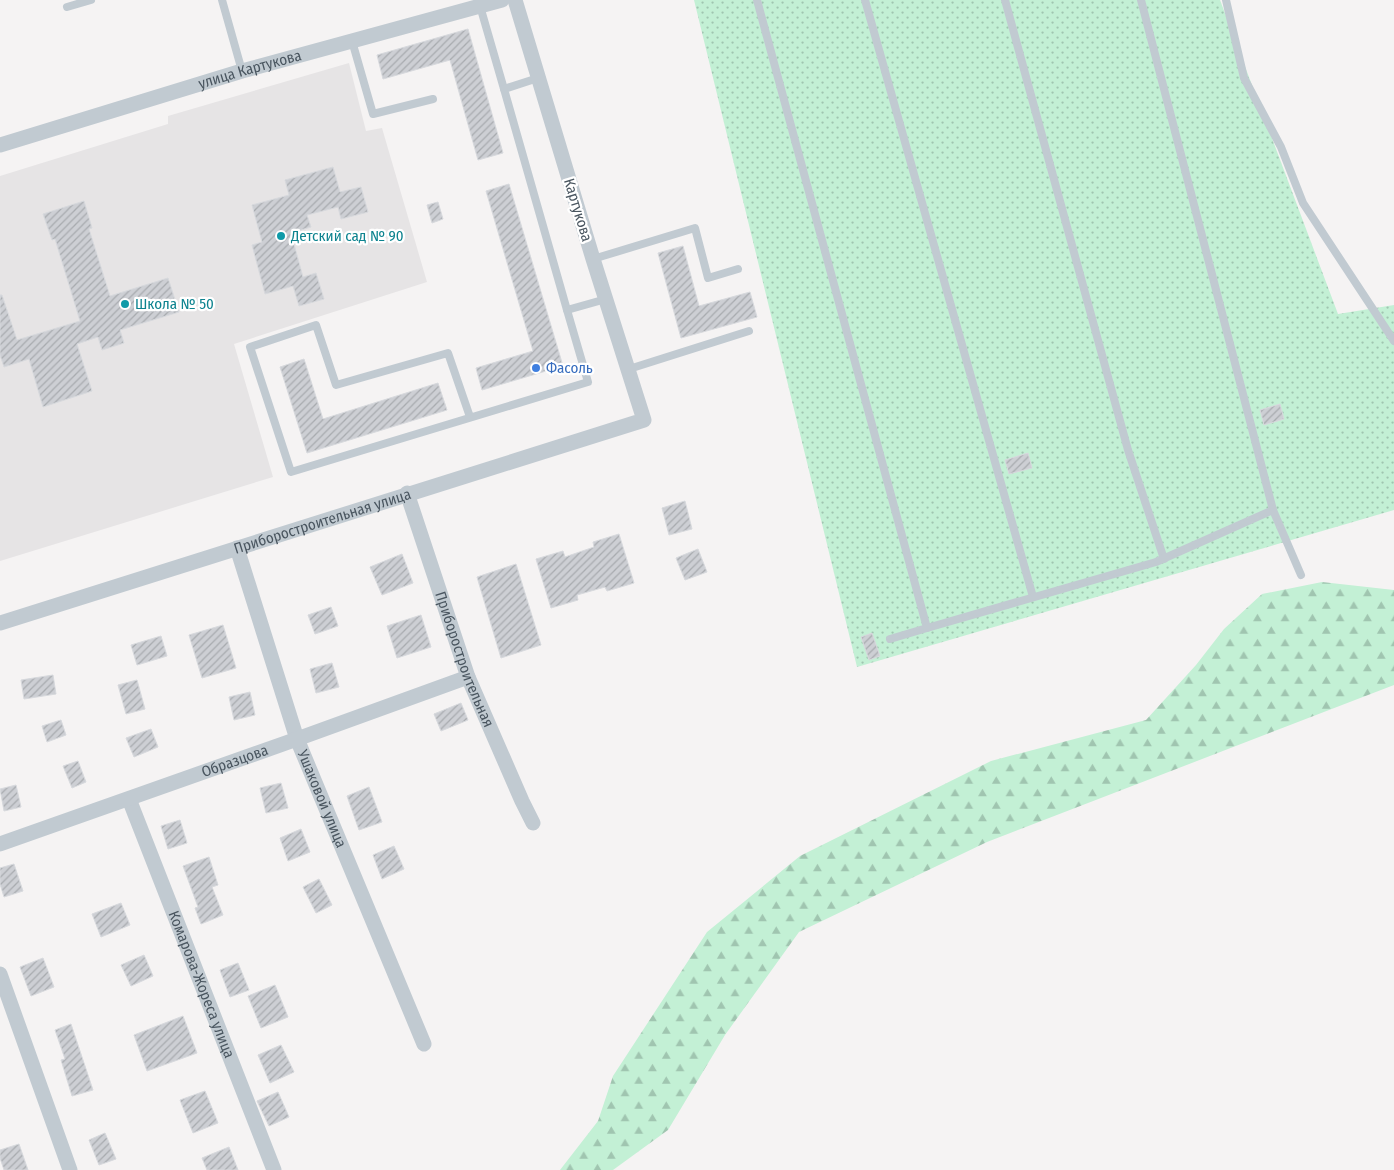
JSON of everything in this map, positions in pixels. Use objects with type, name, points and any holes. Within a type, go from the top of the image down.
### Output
[{"type":"street","name":"улица Картукова","points":[[0,145],[242,72],[502,0]]},
{"type":"street","name":"Картукова","points":[[515,0],[644,420]]},
{"type":"street","name":"Приборостроительная улица","points":[[0,623],[407,493],[644,420]]},
{"type":"street","name":"Приборостроительная","points":[[407,493],[468,677],[533,822]]},
{"type":"street","name":"Ушаковой улица","points":[[237,548],[297,739],[424,1044]]},
{"type":"street","name":"Образцова","points":[[0,844],[468,677]]},
{"type":"street","name":"Комарова-Жореса улица","points":[[129,799],[274,1170]]},
{"type":"street","points":[[0,974],[70,1170]]},
{"type":"lane","points":[[67,7],[91,0]]},
{"type":"lane","points":[[222,0],[242,72]]},
{"type":"lane","points":[[757,0],[927,628]]},
{"type":"lane","points":[[865,0],[1033,597]]},
{"type":"lane","points":[[1005,0],[1128,450],[1164,559]]},
{"type":"lane","points":[[1141,0],[1273,510],[1301,575]]},
{"type":"lane","points":[[1226,0],[1244,78],[1281,147],[1303,203],[1394,341]]},
{"type":"lane","points":[[470,417],[448,353],[336,385],[316,325],[250,347],[291,472],[588,382],[480,6]]},
{"type":"lane","points":[[352,41],[372,114],[433,99]]},
{"type":"lane","points":[[504,89],[538,78]]},
{"type":"lane","points":[[593,259],[695,228],[708,278],[738,270]]},
{"type":"lane","points":[[567,310],[606,299]]},
{"type":"lane","points":[[629,369],[749,332]]},
{"type":"lane","points":[[890,639],[1164,559],[1273,510]]},
{"type":"shaded area","points":[[349,63],[366,131],[382,128],[427,282],[234,344],[273,477],[0,561],[0,176],[168,124],[168,116]]},
{"type":"green space","points":[[694,0],[1220,0],[1338,314],[1394,305],[1394,510],[857,667]]},
{"type":"green space","points":[[1322,582],[1394,590],[1394,685],[987,842],[799,932],[725,1035],[668,1130],[613,1170],[560,1170],[598,1121],[613,1076],[707,932],[800,856],[991,761],[1146,720],[1196,665],[1224,629],[1262,594]]},
{"type":"building","points":[[468,29],[503,153],[478,160],[450,60],[383,79],[377,55]]},
{"type":"building","name":"Детский сад № 90","points":[[333,167],[340,192],[361,187],[368,212],[341,219],[338,207],[307,215],[311,227],[291,233],[303,277],[316,273],[324,299],[299,306],[293,286],[265,294],[252,245],[262,242],[252,205],[289,195],[285,180]]},
{"type":"building","points":[[509,184],[563,366],[482,390],[476,368],[533,351],[486,191]]},
{"type":"building","name":"Школа № 50","points":[[84,201],[92,228],[89,229],[110,296],[168,278],[179,312],[120,330],[124,343],[102,350],[98,337],[77,344],[92,391],[43,407],[29,359],[4,367],[0,355],[0,295],[2,295],[17,340],[80,321],[55,239],[52,240],[43,214]]},
{"type":"building","points":[[438,202],[443,219],[432,223],[427,205]]},
{"type":"building","points":[[683,246],[699,306],[750,292],[757,317],[681,338],[658,253]]},
{"type":"building","points":[[304,359],[323,419],[438,383],[447,410],[307,453],[280,367]]},
{"type":"building","points":[[1280,404],[1284,419],[1264,425],[1260,410]]},
{"type":"building","points":[[1028,453],[1032,468],[1009,474],[1005,460]]},
{"type":"building","points":[[685,501],[692,529],[669,535],[662,508]]},
{"type":"building","points":[[619,534],[634,583],[607,591],[605,587],[577,595],[578,600],[551,608],[536,559],[563,551],[565,557],[594,547],[593,542]]},
{"type":"building","points":[[698,549],[707,572],[685,580],[676,558]]},
{"type":"building","points":[[402,554],[413,583],[382,595],[370,567]]},
{"type":"building","points":[[516,564],[541,645],[501,658],[477,577]]},
{"type":"building","points":[[331,607],[338,626],[315,634],[308,615]]},
{"type":"building","points":[[421,615],[431,647],[397,658],[387,626]]},
{"type":"building","points":[[223,625],[236,668],[202,678],[189,635]]},
{"type":"building","points":[[872,633],[880,656],[869,660],[861,637]]},
{"type":"building","points":[[161,636],[167,656],[137,665],[131,645]]},
{"type":"building","points":[[332,663],[339,687],[316,693],[310,669]]},
{"type":"building","points":[[53,675],[56,694],[24,699],[21,680]]},
{"type":"building","points":[[137,680],[145,709],[126,714],[118,685]]},
{"type":"building","points":[[250,692],[255,715],[234,720],[229,697]]},
{"type":"building","points":[[461,703],[468,720],[441,731],[434,714]]},
{"type":"building","points":[[61,720],[66,735],[47,742],[42,726]]},
{"type":"building","points":[[151,729],[158,747],[134,757],[126,738]]},
{"type":"building","points":[[78,761],[86,782],[72,788],[63,766]]},
{"type":"building","points":[[281,783],[288,808],[266,813],[260,788]]},
{"type":"building","points":[[16,785],[21,807],[4,811],[0,789]]},
{"type":"building","points":[[369,787],[382,822],[359,830],[347,796]]},
{"type":"building","points":[[180,820],[187,843],[168,849],[161,826]]},
{"type":"building","points":[[301,829],[310,852],[288,861],[280,838]]},
{"type":"building","points":[[394,846],[404,869],[382,879],[373,855]]},
{"type":"building","points":[[209,857],[218,885],[212,887],[223,915],[201,924],[195,908],[198,907],[183,866]]},
{"type":"building","points":[[14,864],[23,891],[4,897],[0,884],[0,868]]},
{"type":"building","points":[[319,879],[332,905],[316,913],[303,887]]},
{"type":"building","points":[[121,903],[130,925],[101,937],[92,914]]},
{"type":"building","points":[[144,955],[153,976],[131,986],[121,965]]},
{"type":"building","points":[[43,958],[54,987],[31,996],[20,967]]},
{"type":"building","points":[[238,963],[249,990],[230,997],[220,970]]},
{"type":"building","points":[[275,985],[288,1017],[261,1028],[248,996]]},
{"type":"building","points":[[183,1016],[197,1053],[147,1071],[134,1035]]},
{"type":"building","points":[[71,1024],[93,1090],[72,1096],[61,1060],[65,1059],[55,1030]]},
{"type":"building","points":[[281,1045],[294,1072],[270,1083],[258,1055]]},
{"type":"building","points":[[205,1091],[218,1123],[193,1133],[180,1100]]},
{"type":"building","points":[[278,1092],[289,1117],[269,1126],[257,1101]]},
{"type":"building","points":[[105,1133],[116,1159],[99,1165],[89,1140]]},
{"type":"building","points":[[19,1144],[28,1170],[4,1170],[0,1158],[0,1150]]},
{"type":"building","points":[[229,1147],[238,1170],[207,1170],[202,1158]]},
{"type":"place","name":"Детский сад № 90","points":[[281,236]]},
{"type":"place","name":"Школа № 50","points":[[125,304]]},
{"type":"place","name":"Фасоль","points":[[536,368]]}]
